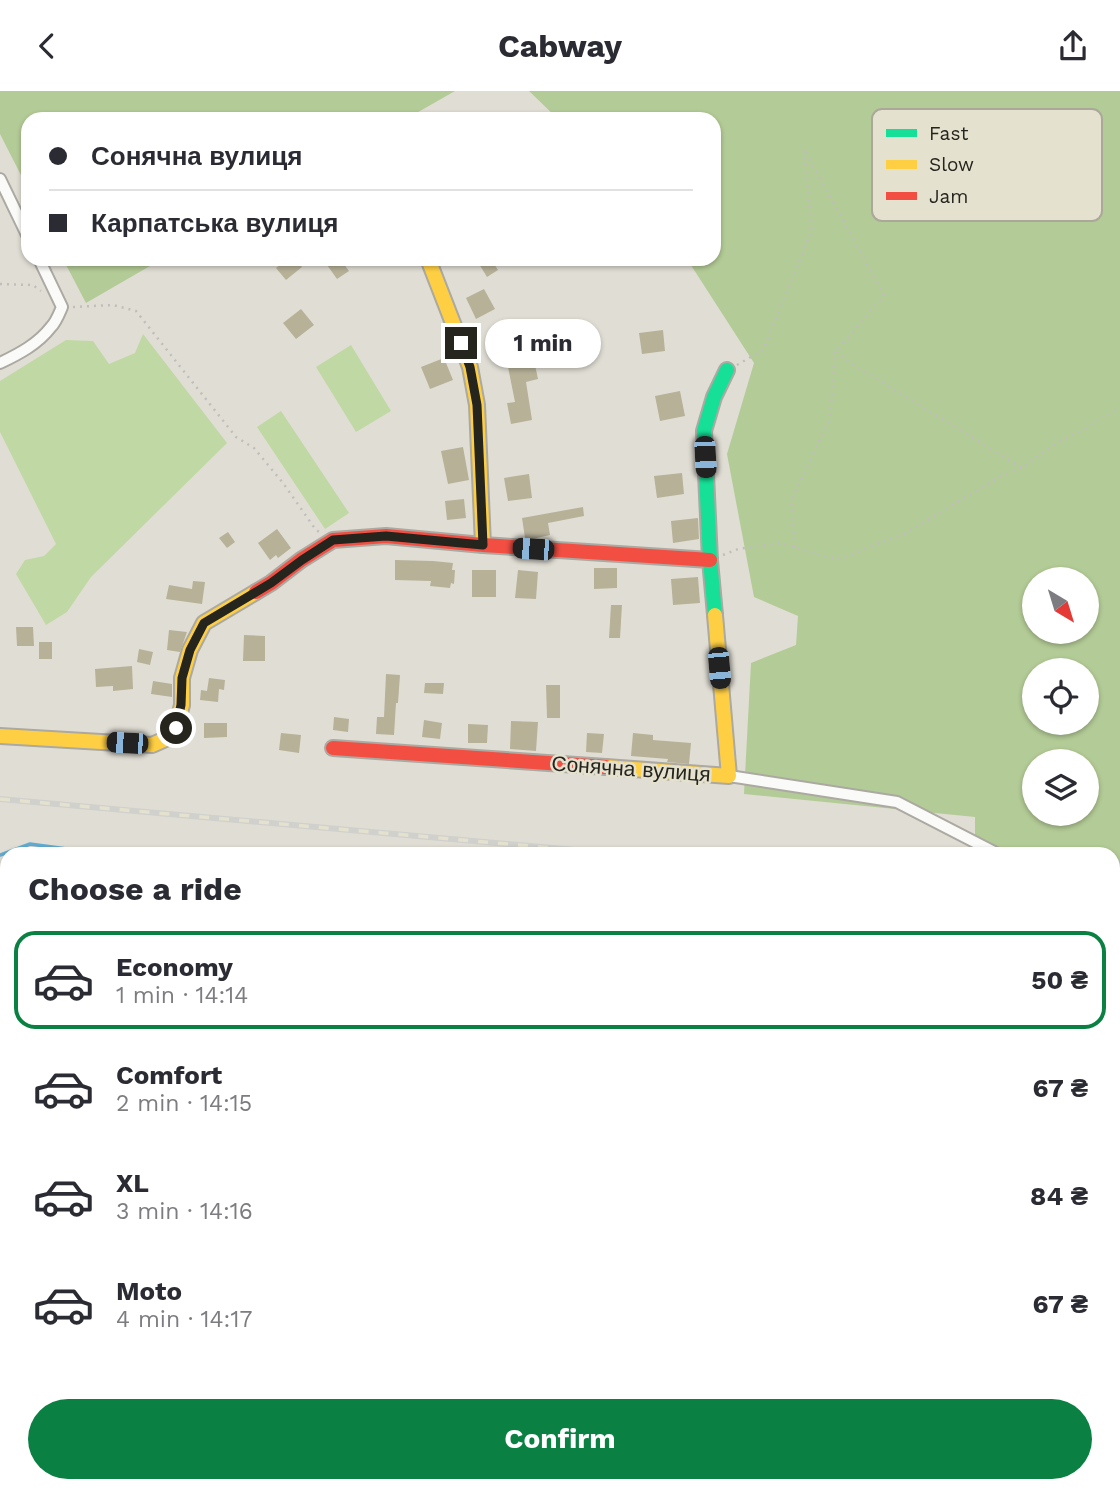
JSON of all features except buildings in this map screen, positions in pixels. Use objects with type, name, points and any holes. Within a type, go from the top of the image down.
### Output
[{"type":"street","points":[[0,179],[21,222]]},
{"type":"street","points":[[0,363],[17,355],[52,327],[62,307],[42,266]]},
{"type":"street","points":[[431,266],[470,367],[477,405],[483,545]]},
{"type":"street","name":"Сонячна вулиця","points":[[333,748],[729,776],[710,560],[704,431],[714,397],[727,370]]},
{"type":"street","points":[[0,736],[152,745],[170,737],[176,728],[181,705],[182,678],[190,650],[204,623],[271,583],[333,540],[386,536],[710,560]]},
{"type":"street","points":[[729,776],[897,802],[984,847]]},
{"type":"path","points":[[727,370],[763,350],[812,230],[804,149],[884,295],[835,353],[831,418],[791,501],[795,547]]},
{"type":"path","points":[[0,283],[33,285],[43,292]]},
{"type":"path","points":[[62,307],[113,305],[136,311],[236,437],[254,448],[283,483],[316,530],[333,540]]},
{"type":"path","points":[[835,353],[1022,468]]},
{"type":"path","points":[[710,560],[738,549],[781,543],[829,558],[844,558],[904,534],[1001,476],[1022,468],[1057,443],[1120,407]]},
{"type":"green space","points":[[0,91],[455,91],[418,112],[21,112],[21,175],[0,134]]},
{"type":"green space","points":[[529,91],[1120,91],[1120,847],[975,847],[975,817],[744,794],[751,663],[796,645],[798,616],[754,597],[727,454],[754,363],[692,266],[721,266],[721,112],[551,112]]},
{"type":"green space","points":[[67,266],[150,266],[86,303]]},
{"type":"green space","points":[[143,334],[227,443],[91,577],[67,612],[46,625],[16,574],[25,560],[44,556],[56,544],[0,432],[0,381],[66,340],[93,341],[109,364],[135,353]]},
{"type":"green space","points":[[351,345],[391,411],[356,432],[316,367]]},
{"type":"green space","points":[[281,411],[349,513],[325,529],[257,427]]},
{"type":"waterway","points":[[22,847],[30,844],[52,847]]},
{"type":"railway","points":[[0,799],[541,847]]},
{"type":"traffic: fast","points":[[715,615],[704,431],[714,397],[727,370]]},
{"type":"traffic: slow","points":[[431,266],[470,367],[477,405],[483,545]]},
{"type":"traffic: slow","points":[[0,736],[152,745],[170,737],[176,728],[182,705],[182,678],[190,650],[204,623],[256,592]]},
{"type":"traffic: slow","points":[[606,767],[729,776],[715,615]]},
{"type":"traffic: jam","points":[[256,592],[333,540],[386,536],[710,560]]},
{"type":"traffic: jam","points":[[333,748],[606,767]]},
{"type":"route","points":[[176,728],[181,705],[182,678],[190,650],[204,623],[271,583],[333,540],[386,536],[483,545],[477,405],[470,367],[461,343]]}]
